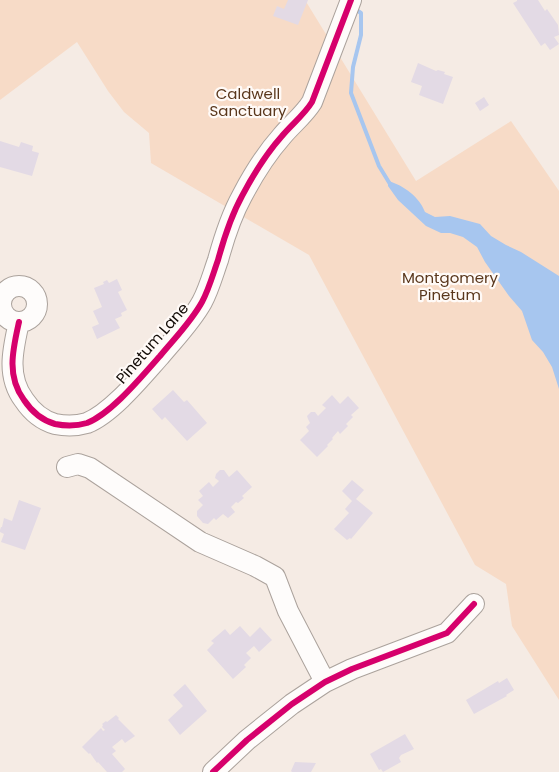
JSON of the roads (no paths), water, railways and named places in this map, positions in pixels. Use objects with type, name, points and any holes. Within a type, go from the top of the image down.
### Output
[{"type":"street","name":"Pinetum Lane","points":[[19,322],[13,350],[14,383],[21,398],[32,412],[46,422],[64,426],[86,423],[112,406],[145,373],[202,303],[241,197],[262,161],[312,102],[348,7]]},
{"type":"street","points":[[67,467],[78,464],[90,468],[200,542],[275,577],[288,610],[325,682]]},
{"type":"street","points":[[213,772],[247,740],[292,704],[325,682],[351,669],[447,633],[474,604]]},
{"type":"water","points":[[388,181],[411,193],[425,212],[435,217],[450,216],[480,224],[491,236],[559,276],[559,389],[552,367],[532,340],[522,311],[485,262],[477,247],[463,237],[441,233],[426,226],[398,200],[388,186]]},
{"type":"waterway","points":[[355,9],[361,13],[361,35],[353,67],[351,93],[379,166],[390,184]]},
{"type":"park label","name":"Caldwell Sanctuary","points":[[248,102]]},
{"type":"park label","name":"Montgomery Pinetum","points":[[450,286]]}]
